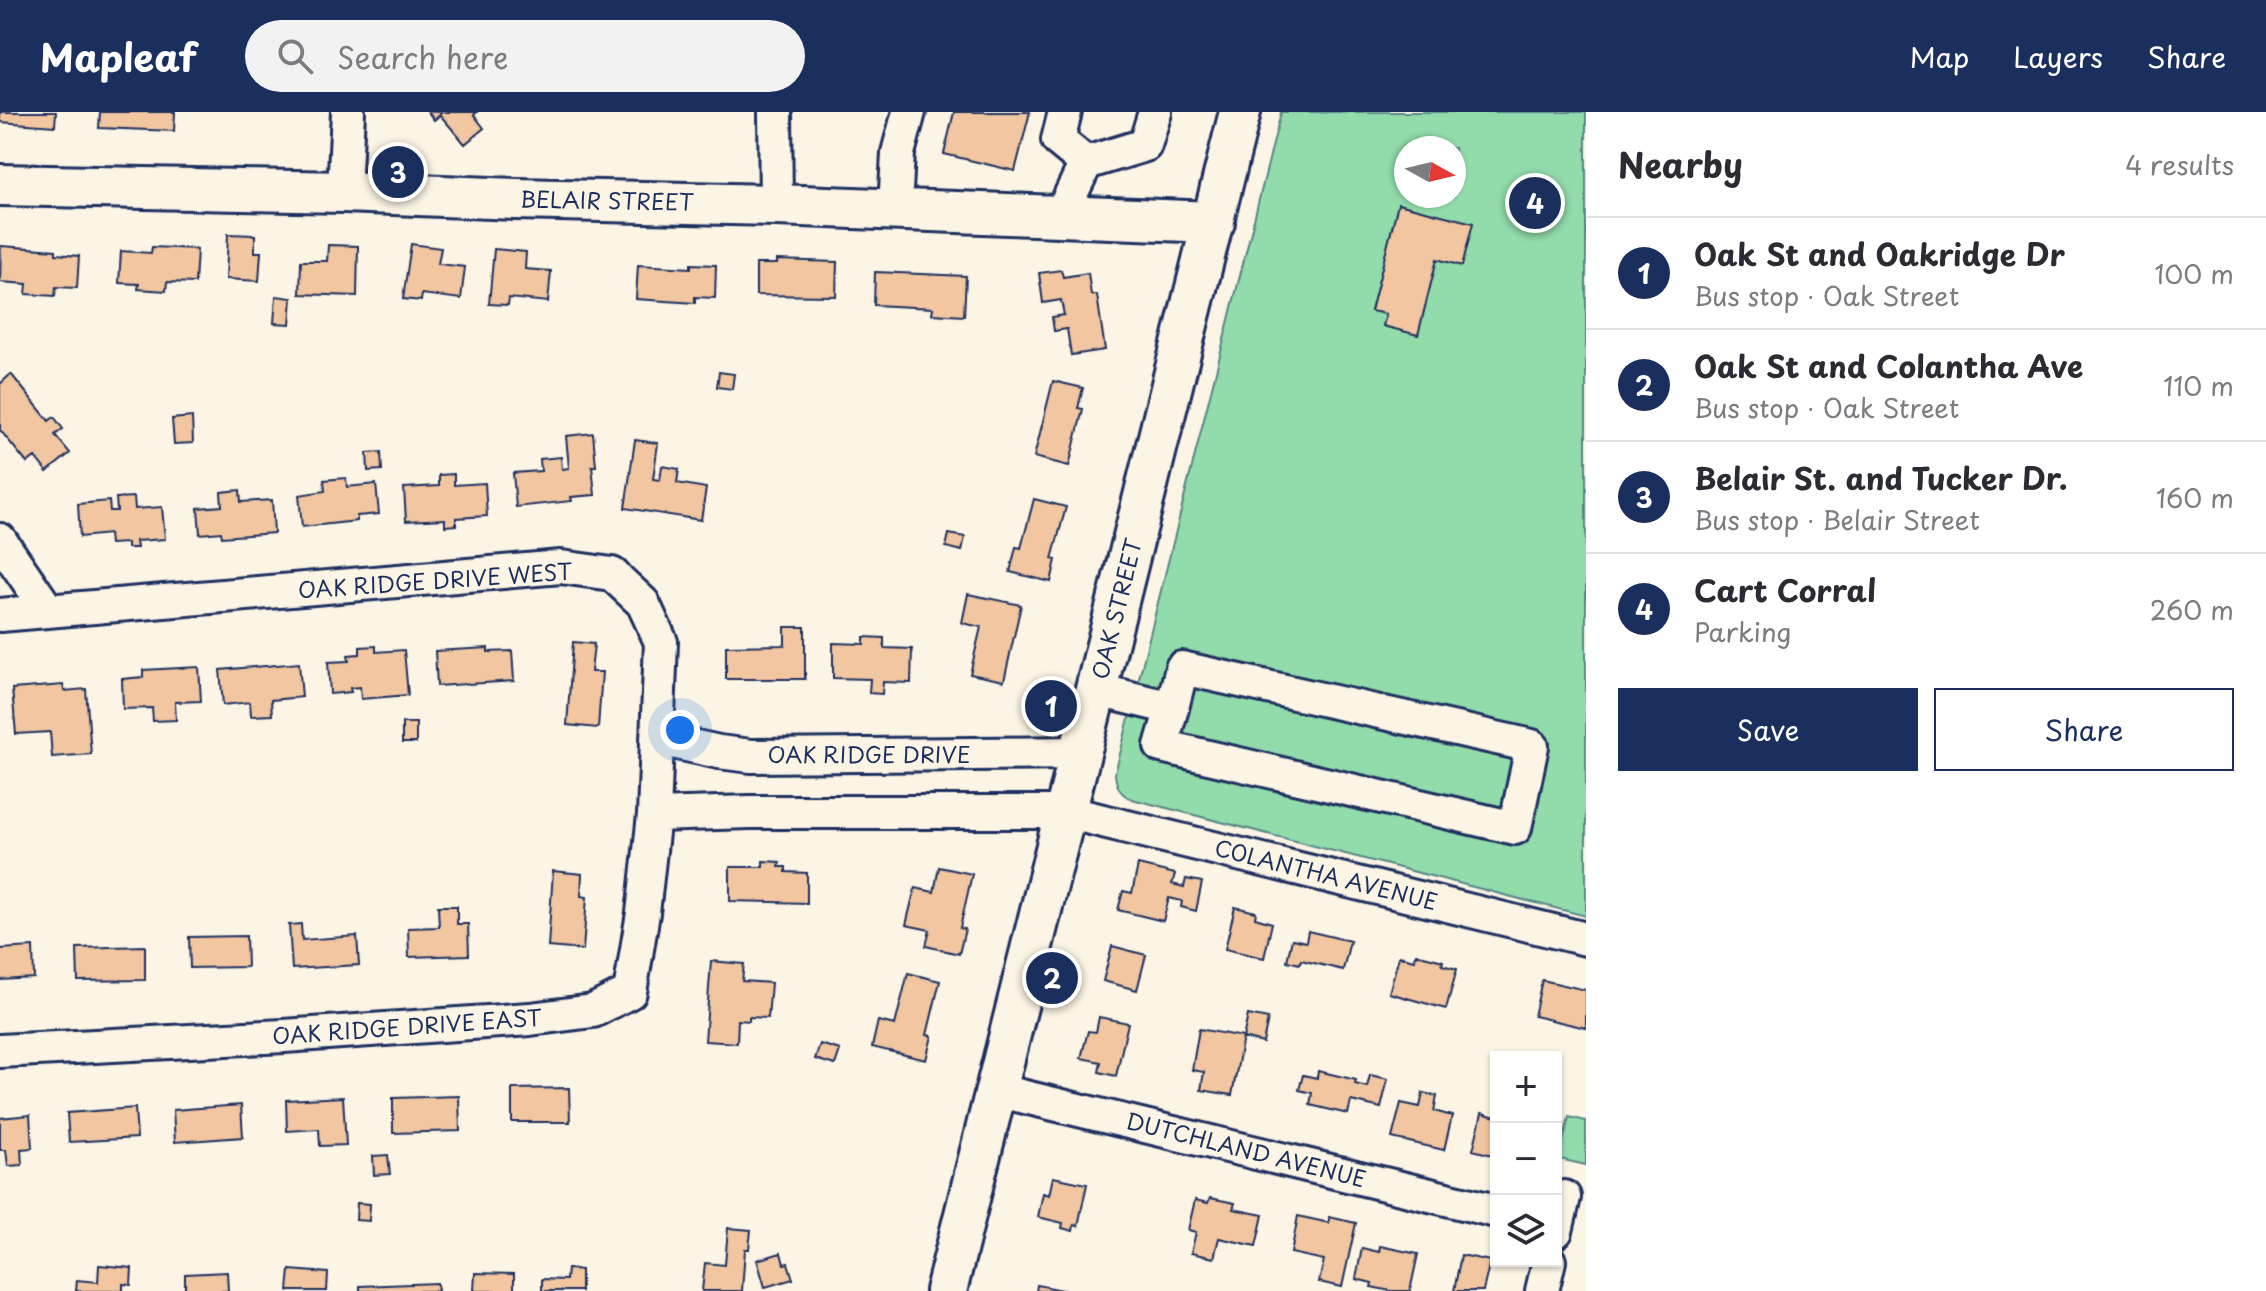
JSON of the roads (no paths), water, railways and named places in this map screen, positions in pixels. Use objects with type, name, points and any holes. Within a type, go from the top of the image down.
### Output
[{"type":"main road","name":"OAK STREET","points":[[946,1291],[1240,112]]},
{"type":"main road","name":"BELAIR STREET","points":[[0,185],[776,205],[1214,222]]},
{"type":"street","points":[[344,192],[348,112]]},
{"type":"street","points":[[775,112],[776,205]]},
{"type":"street","points":[[895,209],[898,153],[909,112]]},
{"type":"street","points":[[1065,112],[1058,140],[1086,163]]},
{"type":"street","points":[[1061,215],[1086,163],[1145,145],[1155,112]]},
{"type":"street","points":[[0,540],[48,610]]},
{"type":"street","name":"OAK RIDGE DRIVE WEST","points":[[0,615],[561,567],[612,574],[643,603],[661,642],[654,815]]},
{"type":"street","points":[[1182,668],[1532,746],[1515,828],[1161,746],[1172,708],[1182,668]]},
{"type":"street","points":[[1097,690],[1172,708]]},
{"type":"street","name":"OAK RIDGE DRIVE","points":[[659,739],[751,756],[1081,753]]},
{"type":"street","points":[[654,815],[1066,812]]},
{"type":"street","name":"COLANTHA AVENUE","points":[[1066,812],[1586,939]]},
{"type":"street","name":"OAK RIDGE DRIVE EAST","points":[[0,1051],[284,1036],[530,1019],[593,1011],[630,992],[654,815]]},
{"type":"street","name":"DUTCHLAND AVENUE","points":[[996,1090],[1490,1210]]},
{"type":"street","points":[[1562,1206],[1564,1197]]},
{"type":"street","points":[[1542,1291],[1548,1267]]},
{"type":"place","name":"Belair St. and Tucker Dr.","points":[[398,172]]},
{"type":"place","name":"Cart Corral","points":[[1535,203]]},
{"type":"place","name":"Oak St and Oakridge Dr","points":[[1051,706]]},
{"type":"place","name":"Oak St and Colantha Ave","points":[[1052,978]]}]
